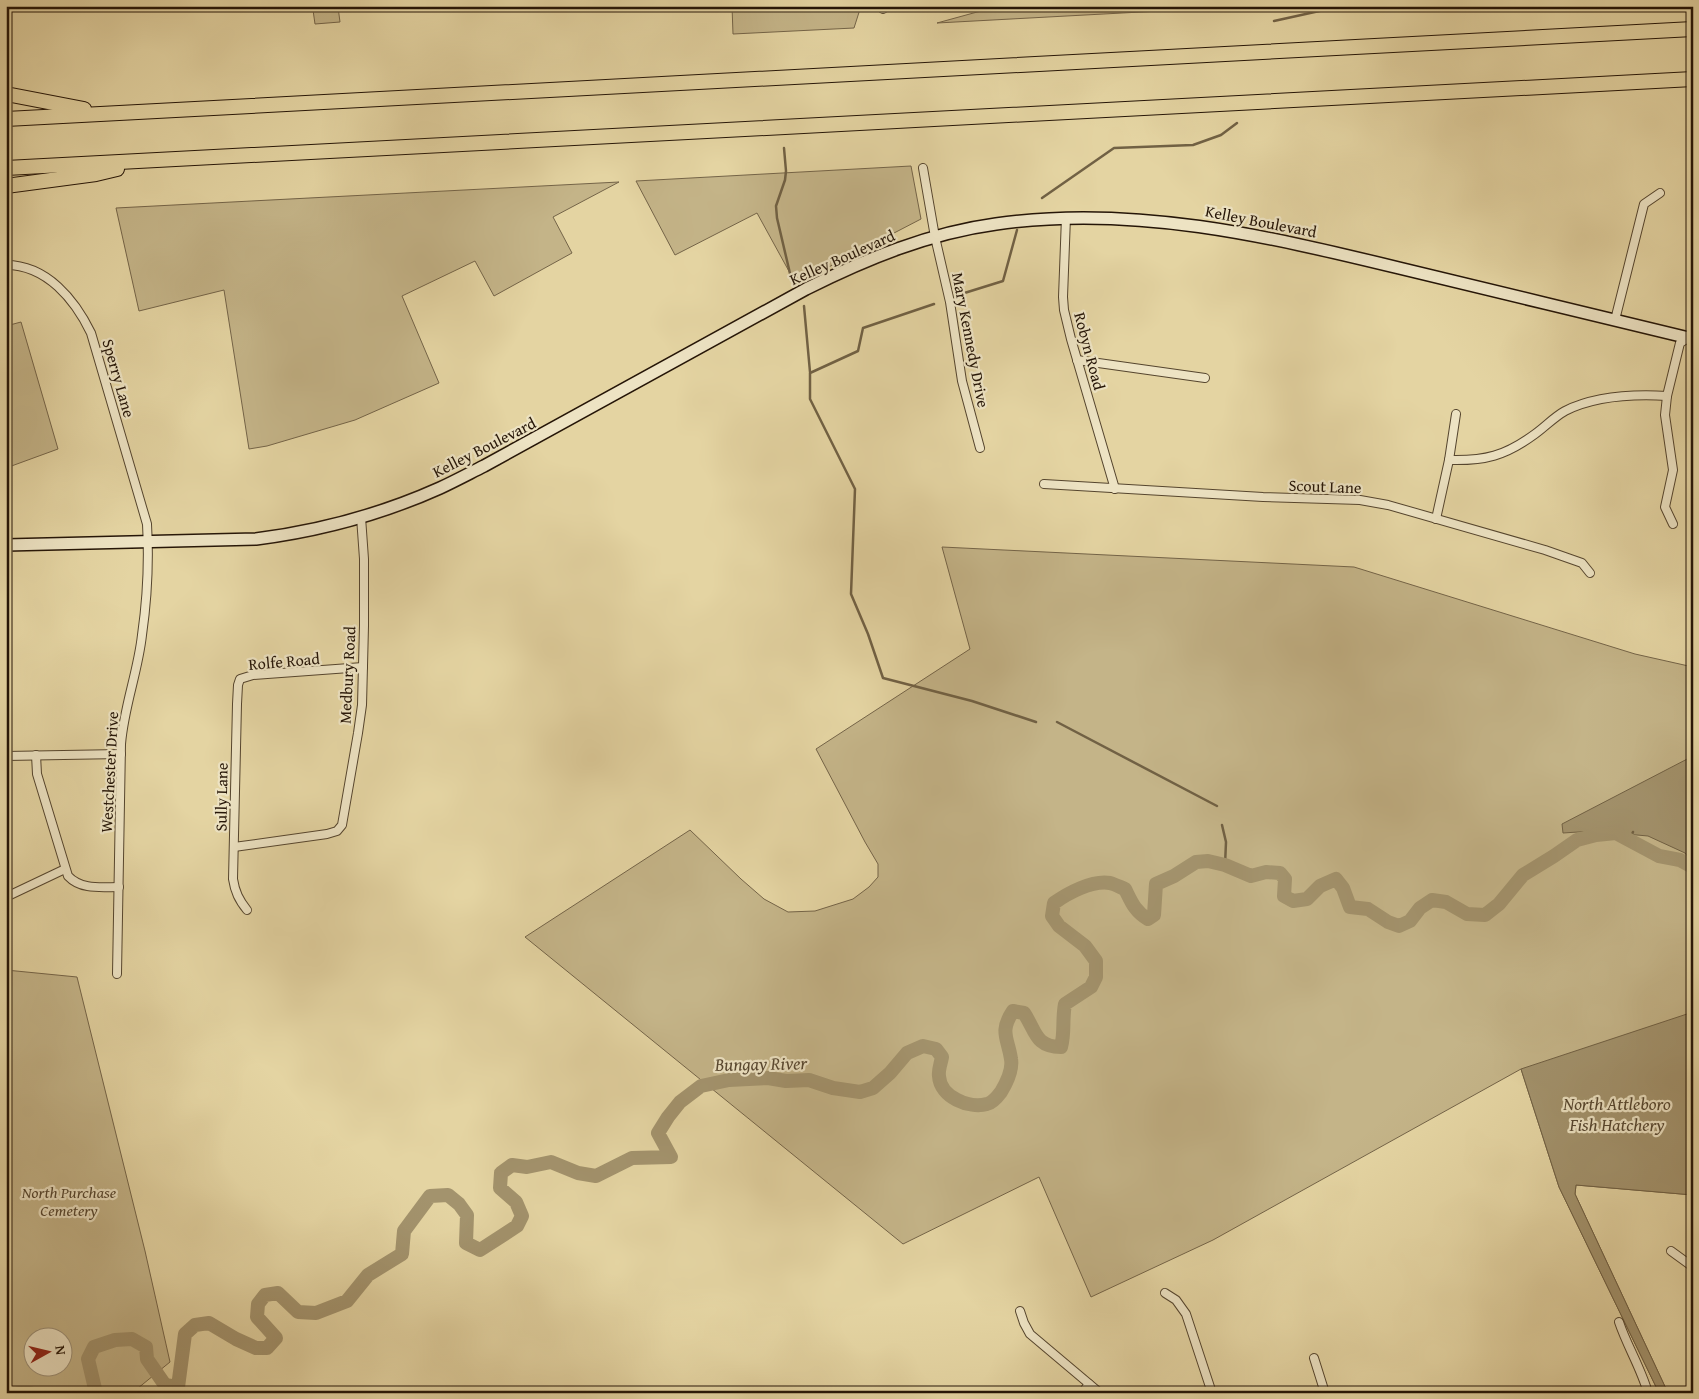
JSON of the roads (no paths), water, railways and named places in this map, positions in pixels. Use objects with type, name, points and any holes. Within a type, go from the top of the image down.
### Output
[{"type":"highway","points":[[6,118],[1693,29]]},
{"type":"highway","points":[[6,168],[1693,79]]},
{"type":"highway","points":[[6,94],[109,113]]},
{"type":"highway","points":[[6,186],[96,174],[157,160]]},
{"type":"main road","name":"Kelley Boulevard","points":[[6,546],[256,539],[293,534],[361,517],[440,488],[467,475],[844,270],[883,254],[935,237],[993,224],[1066,217],[1091,217],[1158,221],[1242,233],[1325,250],[1690,338]]},
{"type":"street","name":"Mary Kennedy Drive","points":[[924,168],[935,237],[950,302],[962,380],[980,448]]},
{"type":"street","points":[[1615,320],[1644,204],[1660,193]]},
{"type":"street","name":"Robyn Road","points":[[1066,217],[1064,310],[1115,489]]},
{"type":"street","name":"Sperry Lane","points":[[6,265],[22,267],[38,273],[53,282],[68,296],[82,314],[91,333],[139,494],[147,524],[148,542]]},
{"type":"street","points":[[1673,524],[1666,507],[1673,470],[1665,414],[1667,396],[1680,343],[1690,338]]},
{"type":"street","points":[[1077,360],[1205,378]]},
{"type":"street","points":[[1449,460],[1474,461],[1504,454],[1534,435],[1563,412],[1586,402],[1634,396],[1667,396]]},
{"type":"street","points":[[1436,519],[1449,460],[1456,414]]},
{"type":"street","name":"Scout Lane","points":[[1044,484],[1335,501],[1360,500],[1388,505],[1545,550],[1582,563],[1590,573]]},
{"type":"street","name":"Medbury Road","points":[[234,847],[327,834],[337,831],[343,822],[362,705],[364,568],[361,517]]},
{"type":"street","name":"Westchester Drive","points":[[117,974],[121,754],[125,710],[142,635],[148,542]]},
{"type":"street","name":"Rolfe Road","points":[[240,681],[245,677],[254,675],[363,667]]},
{"type":"street","name":"Sully Lane","points":[[240,681],[237,704],[234,890],[247,910]]},
{"type":"street","points":[[6,756],[121,754]]},
{"type":"street","points":[[36,755],[37,774],[68,876],[75,884],[92,887],[119,887]]},
{"type":"street","points":[[6,897],[65,869]]},
{"type":"street","points":[[1671,1251],[1693,1267]]},
{"type":"street","points":[[1165,1293],[1176,1300],[1186,1314],[1212,1393]]},
{"type":"street","points":[[1020,1311],[1030,1334],[1100,1393]]},
{"type":"street","points":[[1619,1322],[1626,1342],[1645,1381],[1648,1393]]},
{"type":"street","points":[[1314,1358],[1325,1393]]},
{"type":"street","points":[[1082,1393],[1089,1384]]},
{"type":"water","points":[[1693,756],[1693,868],[1685,853],[1648,836],[1593,831],[1563,833],[1562,824]]},
{"type":"water","name":"North Attleboro Fish Hatchery","points":[[1693,1012],[1693,1195],[1576,1185],[1575,1194],[1668,1393],[1659,1393],[1559,1187],[1521,1069]]},
{"type":"waterway","points":[[1274,21],[1342,6]]},
{"type":"waterway","points":[[1042,198],[1114,148],[1193,145],[1221,135],[1237,123]]},
{"type":"waterway","points":[[784,148],[785,180],[776,206],[792,282]]},
{"type":"waterway","points":[[958,295],[1003,281],[1017,230]]},
{"type":"waterway","points":[[934,304],[863,328],[858,351],[810,373],[810,399],[855,489],[851,594],[868,634],[883,678],[972,701],[1036,722]]},
{"type":"waterway","points":[[804,306],[810,372]]},
{"type":"waterway","points":[[1057,722],[1217,806]]},
{"type":"waterway","points":[[1222,825],[1226,842],[1225,865]]},
{"type":"waterway","points":[[1630,839],[1633,832]]},
{"type":"waterway","name":"Bungay River","points":[[96,1393],[88,1359],[94,1347],[115,1340],[132,1339],[146,1347],[147,1359],[165,1385],[178,1387],[185,1334],[195,1325],[209,1323],[256,1348],[267,1348],[276,1338],[257,1317],[258,1304],[265,1295],[278,1293],[298,1312],[316,1313],[347,1301],[368,1275],[402,1254],[404,1231],[430,1196],[448,1195],[459,1204],[467,1215],[466,1243],[480,1250],[517,1226],[522,1216],[516,1202],[500,1188],[501,1173],[512,1165],[527,1167],[551,1162],[578,1173],[596,1176],[632,1158],[671,1157],[658,1133],[680,1102],[701,1086],[729,1080],[768,1078],[786,1081],[809,1080],[833,1088],[860,1092],[873,1088],[890,1073],[907,1053],[923,1046],[936,1049],[942,1057],[939,1076],[944,1090],[964,1103],[972,1105],[989,1103],[1001,1092],[1010,1072],[1011,1059],[1005,1030],[1013,1011],[1024,1013],[1041,1041],[1052,1046],[1061,1047],[1065,1004],[1091,987],[1096,977],[1096,961],[1085,946],[1059,926],[1052,916],[1054,903],[1073,891],[1088,885],[1110,883],[1125,889],[1137,910],[1148,919],[1154,915],[1156,884],[1174,876],[1196,862],[1208,861],[1225,865],[1251,876],[1266,872],[1280,873],[1285,879],[1284,896],[1293,901],[1307,899],[1320,886],[1336,879],[1343,888],[1350,907],[1368,909],[1388,922],[1399,926],[1410,921],[1420,908],[1432,900],[1446,902],[1467,914],[1485,915],[1499,904],[1523,875],[1577,840],[1596,835],[1616,833],[1659,856],[1680,860],[1693,867]]},
{"type":"waterway","name":"Bungay River","points":[[19,1393],[30,1393]]},
{"type":"park label","name":"North Purchase Cemetery","points":[[69,1201]]}]
